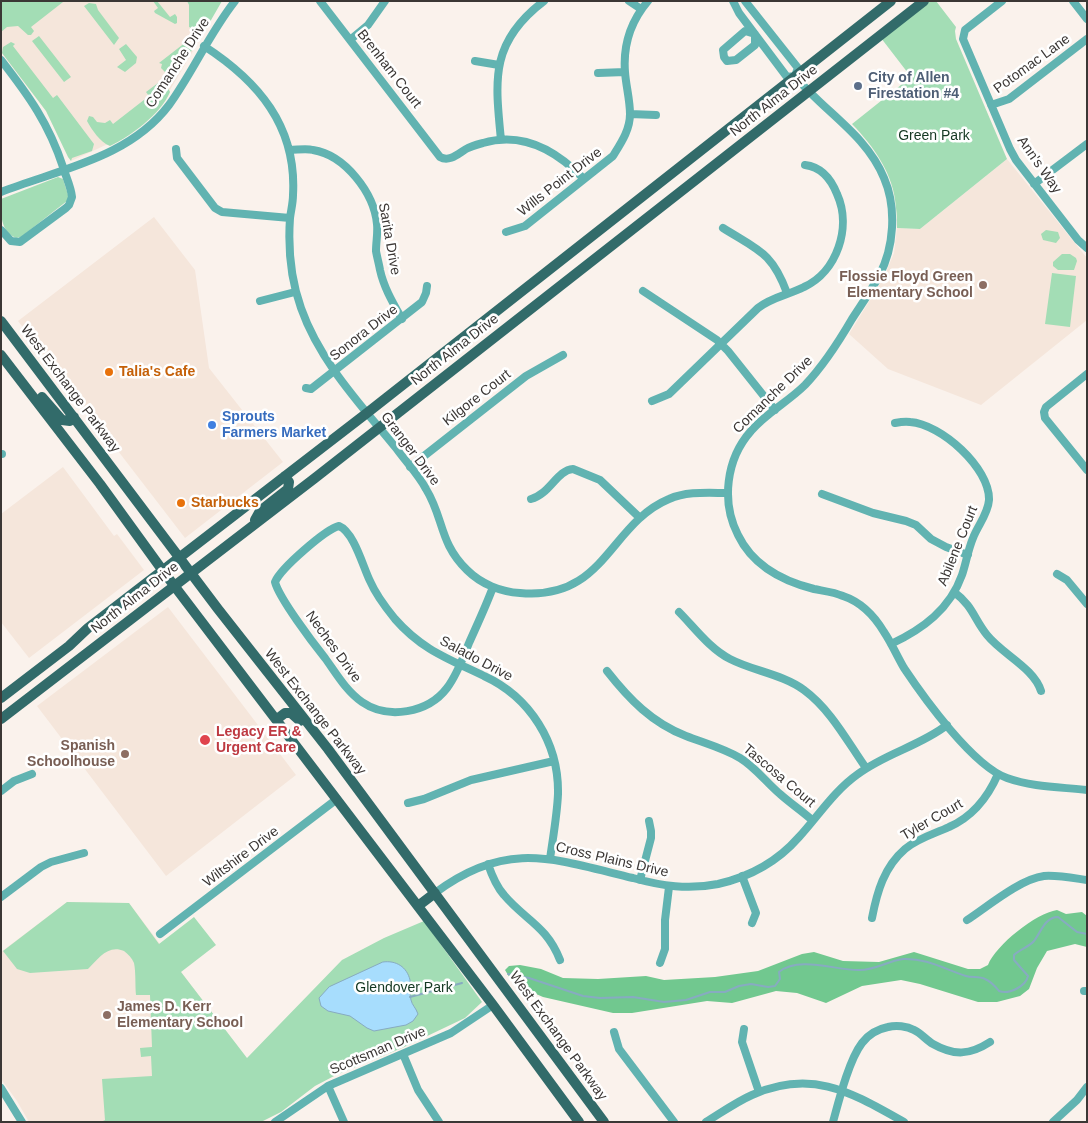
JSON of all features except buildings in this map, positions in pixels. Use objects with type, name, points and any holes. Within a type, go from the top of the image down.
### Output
[{"type":"main road","name":"North Alma Drive","points":[[1,698],[891,1]]},
{"type":"main road","name":"North Alma Drive","points":[[1,718],[253,525],[924,1]]},
{"type":"main road","name":"West Exchange Parkway","points":[[1,321],[337,762],[604,1122]]},
{"type":"main road","points":[[1,350],[14,362],[60,418],[66,421],[74,417]]},
{"type":"main road","points":[[1,355],[493,1005],[579,1122]]},
{"type":"main road","points":[[253,525],[260,511],[288,488],[289,484],[285,476]]},
{"type":"main road","points":[[44,665],[54,678]]},
{"type":"main road","points":[[276,719],[285,713],[291,713],[325,752],[337,762]]},
{"type":"main road","points":[[418,906],[435,893]]},
{"type":"street","name":"Comanche Drive","points":[[1,192],[108,153],[138,136],[175,96],[204,46],[235,1]]},
{"type":"street","name":"Brenham Court","points":[[320,1],[437,153],[444,159],[485,142],[501,140]]},
{"type":"street","points":[[350,40],[368,25],[385,1]]},
{"type":"street","points":[[544,1],[517,25],[508,39],[499,65],[497,83],[501,140],[519,140],[538,145],[553,152],[584,179]]},
{"type":"street","points":[[629,1],[641,9]]},
{"type":"street","name":"Wills Point Drive","points":[[506,232],[525,226],[613,156],[623,141],[628,128],[630,114],[625,72],[627,41],[633,23],[648,1]]},
{"type":"street","name":"Comanche Drive","points":[[733,1],[739,13],[787,77],[795,76]]},
{"type":"street","name":"Comanche Drive","points":[[745,1],[798,68],[795,76]]},
{"type":"street","name":"Ann's Way","points":[[1002,1],[963,32],[963,39],[1010,149],[1034,184],[1078,240],[1087,248]]},
{"type":"street","points":[[1073,1],[1087,19]]},
{"type":"street","points":[[755,34],[755,45],[736,60],[730,62],[725,60],[723,52],[725,47],[745,32],[755,34],[766,26]]},
{"type":"street","name":"Potomac Lane","points":[[991,105],[1009,99],[1087,39]]},
{"type":"street","name":"Granger Drive","points":[[204,46],[220,56],[256,87],[272,108],[290,150],[293,194],[290,218],[290,247],[296,292],[307,324],[335,371],[421,480],[433,500],[441,530],[450,550],[467,570],[493,587],[508,592],[535,594],[552,592],[575,583],[597,567],[640,518],[654,507],[677,496],[698,493],[728,493]]},
{"type":"street","points":[[1,60],[40,114],[55,144],[72,192],[69,205],[20,242],[10,242],[1,230]]},
{"type":"street","points":[[475,62],[499,65]]},
{"type":"street","points":[[598,73],[625,72]]},
{"type":"street","name":"Comanche Drive","points":[[795,76],[808,92],[862,142],[877,163],[884,178],[892,205],[890,242],[880,275],[828,358],[802,388],[752,430],[740,445],[730,472],[728,493],[730,512],[738,535],[751,556],[780,578],[843,596],[856,603],[876,620],[919,690],[975,757],[998,774],[1030,784],[1087,790]]},
{"type":"street","points":[[630,114],[656,115]]},
{"type":"street","points":[[1034,184],[1087,144]]},
{"type":"street","points":[[176,149],[176,158],[215,208],[222,212],[290,218]]},
{"type":"street","name":"Sarita Drive","points":[[290,150],[313,150],[329,156],[343,165],[360,183],[375,212],[377,224],[376,252],[380,272],[390,297],[402,319]]},
{"type":"street","points":[[652,401],[669,394],[720,343],[763,304],[805,287],[821,275],[834,256],[841,237],[842,214],[839,197],[819,169],[805,165]]},
{"type":"street","points":[[724,228],[768,257],[779,272],[787,294]]},
{"type":"street","name":"Sonora Drive","points":[[306,388],[311,389],[402,319],[422,302],[427,286]]},
{"type":"street","points":[[643,291],[720,343],[775,410]]},
{"type":"street","points":[[260,301],[296,292]]},
{"type":"street","name":"Kilgore Court","points":[[410,467],[526,376],[563,355]]},
{"type":"street","points":[[1087,374],[1046,407],[1044,412],[1045,418],[1087,470]]},
{"type":"street","name":"Abilene Court","points":[[891,644],[927,624],[943,608],[954,592],[962,574],[974,534],[988,507],[989,494],[984,478],[961,449],[945,435],[910,422],[895,423]]},
{"type":"street","points":[[531,500],[547,491],[563,472],[573,469],[600,480],[640,518]]},
{"type":"street","points":[[822,494],[873,513],[916,525],[931,539],[968,555]]},
{"type":"street","name":"Salado Drive","points":[[275,582],[281,572],[301,553],[332,529],[339,526],[343,527],[354,543],[370,582],[382,602],[412,636],[428,648],[494,681],[507,689],[523,704],[542,728],[554,761],[558,794],[550,858]]},
{"type":"street","points":[[1058,574],[1067,580],[1087,604]]},
{"type":"street","name":"Neches Drive","points":[[275,582],[336,674],[355,696],[369,706],[385,711],[402,712],[423,706],[438,697],[447,688],[460,665],[493,587]]},
{"type":"street","points":[[954,592],[969,605],[988,637],[1031,674],[1039,683],[1041,691]]},
{"type":"street","points":[[679,612],[728,658],[789,681],[806,691],[824,708],[866,768]]},
{"type":"street","name":"Tascosa Court","points":[[607,671],[632,701],[654,719],[678,733],[728,752],[743,760],[812,820]]},
{"type":"street","name":"Cross Plains Drive","points":[[435,893],[461,875],[488,864],[514,858],[532,857],[550,858],[669,887],[703,886],[727,882],[762,868],[778,856],[799,837],[840,789],[866,768],[879,760],[932,736],[947,724]]},
{"type":"street","points":[[408,803],[471,780],[554,761]]},
{"type":"street","points":[[1,791],[14,781],[32,774]]},
{"type":"street","name":"Tyler Court","points":[[872,918],[882,880],[898,856],[922,837],[951,826],[968,815],[988,793],[998,774]]},
{"type":"street","name":"Wiltshire Drive","points":[[160,934],[337,799]]},
{"type":"street","points":[[640,880],[651,838],[649,821]]},
{"type":"street","points":[[1,897],[41,867],[51,862],[84,853]]},
{"type":"street","points":[[488,864],[494,881],[501,892],[548,936],[560,960]]},
{"type":"street","points":[[742,876],[756,913],[752,923]]},
{"type":"street","points":[[967,920],[1021,884],[1033,879],[1048,876],[1087,880]]},
{"type":"street","points":[[660,963],[665,949],[665,920],[669,887]]},
{"type":"street","name":"Scottsman Drive","points":[[275,1122],[328,1086],[451,1033],[493,1005]]},
{"type":"street","points":[[833,1122],[853,1060],[862,1044],[874,1032],[893,1026],[913,1029],[933,1044],[950,1051],[962,1053],[978,1049],[990,1042]]},
{"type":"street","points":[[744,1029],[742,1042],[760,1092]]},
{"type":"street","points":[[614,1032],[619,1049],[674,1122]]},
{"type":"street","points":[[403,1054],[418,1090],[439,1122]]},
{"type":"street","points":[[706,1122],[742,1100],[760,1092],[788,1084],[822,1085],[843,1090],[904,1122]]},
{"type":"street","points":[[328,1086],[344,1122]]},
{"type":"street","points":[[1053,1122],[1077,1100],[1087,1087]]},
{"type":"street","points":[[1,1088],[22,1122]]},
{"type":"street","points":[[716,1122],[725,1112]]},
{"type":"shaded area","points":[[1,1],[187,1],[189,5],[189,27],[203,34],[167,95],[121,138],[71,161],[46,111],[1,52]]},
{"type":"shaded area","name":"Flossie Floyd Green Elementary School","points":[[1007,159],[1087,258],[1087,320],[981,405],[888,369],[849,334],[884,277],[894,253],[897,228],[920,229]]},
{"type":"shaded area","points":[[154,217],[195,270],[209,368],[283,462],[185,538],[18,321]]},
{"type":"shaded area","points":[[63,467],[114,536],[117,534],[144,570],[29,658],[1,622],[1,514]]},
{"type":"shaded area","points":[[168,607],[296,775],[166,876],[37,706]]},
{"type":"shaded area","name":"James D. Kerr Elementary School","points":[[67,902],[129,903],[247,1059],[101,1122],[29,1122],[1,1079],[1,952]]},
{"type":"green space","points":[[1,1],[63,2],[31,27],[34,31],[31,35],[28,35],[18,26],[7,27],[1,32]]},
{"type":"green space","points":[[153,1],[157,1],[170,17],[175,14],[177,23],[175,24],[155,13],[154,11],[158,8]]},
{"type":"green space","points":[[187,1],[222,1],[203,34],[189,27],[189,5]]},
{"type":"green space","name":"Green Park","points":[[928,1],[936,1],[956,27],[956,39],[1007,159],[920,229],[897,228],[894,196],[887,173],[868,142],[852,124],[911,77],[881,38]]},
{"type":"green space","points":[[89,3],[96,4],[98,10],[119,38],[114,45],[84,6]]},
{"type":"green space","points":[[39,36],[71,77],[64,82],[32,41]]},
{"type":"green space","points":[[11,42],[15,44],[13,46],[53,98],[57,95],[94,144],[92,151],[72,158],[71,161],[68,157],[46,111],[2,53],[3,47]]},
{"type":"green space","points":[[186,42],[191,44],[192,50],[176,77],[169,75],[161,68],[162,64],[159,63]]},
{"type":"green space","points":[[126,44],[137,57],[136,63],[125,72],[117,67],[126,60],[119,49]]},
{"type":"green space","points":[[158,83],[167,86],[170,92],[166,100],[153,116],[127,136],[110,146],[103,142],[91,128],[87,121],[89,116],[93,117],[97,122],[105,123],[110,120],[113,124],[149,96],[146,92]]},
{"type":"green space","points":[[58,177],[63,179],[69,198],[67,201],[21,237],[16,238],[11,235],[2,222],[1,199]]},
{"type":"green space","points":[[1046,230],[1058,232],[1060,238],[1056,243],[1043,240],[1041,234]]},
{"type":"green space","points":[[1062,254],[1070,254],[1076,258],[1074,270],[1058,270],[1053,266],[1053,262]]},
{"type":"green space","points":[[1052,273],[1076,276],[1070,327],[1045,324]]},
{"type":"green space","name":"Glendover Park","points":[[67,902],[129,903],[159,944],[194,917],[216,945],[181,972],[247,1058],[342,960],[384,938],[424,921],[482,1002],[465,1018],[402,1048],[336,1075],[315,1086],[281,1112],[261,1122],[101,1122],[105,1120],[102,1079],[152,1076],[151,1056],[141,1057],[140,1048],[152,1047],[150,995],[136,995],[133,961],[124,951],[113,949],[100,957],[88,969],[30,973],[17,969],[3,951]]},
{"type":"green space","points":[[1057,910],[1066,914],[1082,912],[1087,916],[1087,947],[1075,944],[1047,951],[1037,968],[1029,989],[1020,996],[997,1002],[978,1002],[901,980],[862,986],[826,1003],[797,993],[776,991],[732,1003],[707,1001],[632,1013],[613,1013],[543,997],[511,980],[505,970],[509,966],[520,965],[541,969],[563,978],[598,979],[646,976],[664,980],[715,977],[758,971],[802,954],[814,952],[843,961],[879,962],[914,952],[968,969],[980,969],[988,965],[999,948],[1028,923],[1048,912]]},
{"type":"water","points":[[383,962],[392,962],[400,965],[409,975],[411,1000],[418,1014],[413,1021],[406,1025],[374,1031],[350,1016],[328,1011],[321,1006],[319,998],[329,987]]},
{"type":"waterway","points":[[508,974],[529,978],[583,996],[600,998],[633,997],[664,1002],[686,1000],[710,992],[725,992],[739,986],[751,984],[768,987],[775,986],[780,979],[779,972],[787,967],[797,965],[807,964],[864,970],[897,960],[912,959],[928,962],[966,976],[983,978],[991,982],[999,991],[1007,992],[1021,986],[1028,976],[1014,960],[1014,955],[1032,943],[1050,919],[1058,917],[1077,932],[1087,934]]},
{"type":"waterway","points":[[410,997],[462,983]]},
{"type":"place","name":"City of Allen Firestation #4","points":[[858,86]]},
{"type":"place","name":"Flossie Floyd Green Elementary School","points":[[983,285]]},
{"type":"place","name":"Talia's Cafe","points":[[109,372]]},
{"type":"place","name":"Sprouts Farmers Market","points":[[212,425]]},
{"type":"place","name":"Starbucks","points":[[181,503]]},
{"type":"place","name":"Legacy ER & Urgent Care","points":[[205,740]]},
{"type":"place","name":"Spanish Schoolhouse","points":[[125,754]]},
{"type":"place","name":"James D. Kerr Elementary School","points":[[107,1015]]}]
